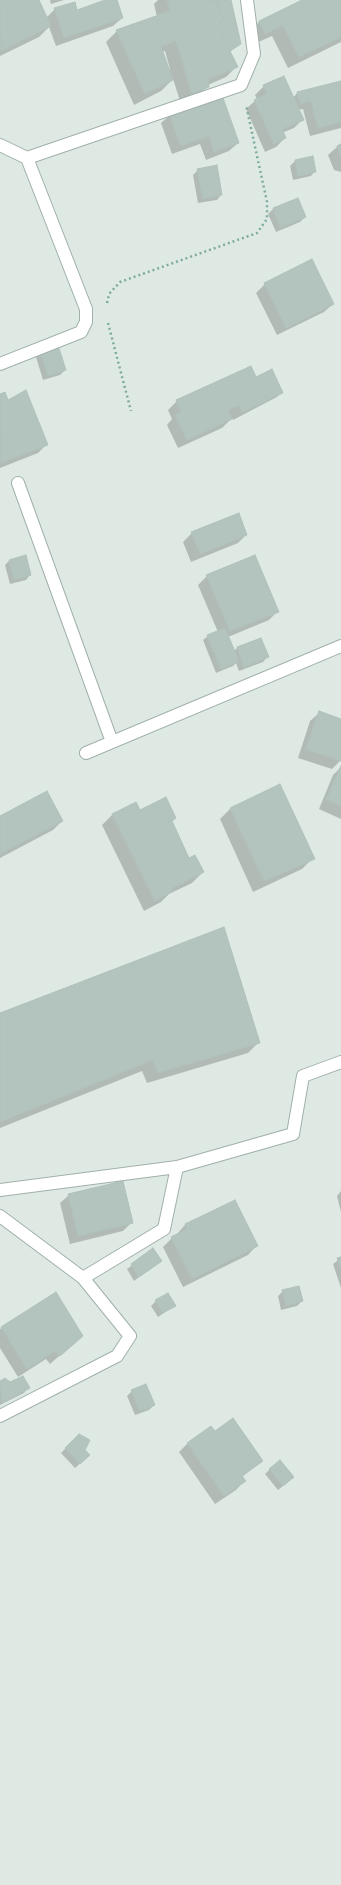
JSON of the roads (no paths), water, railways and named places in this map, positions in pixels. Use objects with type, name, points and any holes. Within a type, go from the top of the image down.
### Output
[{"type":"street","points":[[0,145],[28,158],[241,85],[254,54],[247,0]]},
{"type":"street","points":[[0,364],[81,332],[86,322],[86,308],[28,158]]},
{"type":"street","points":[[18,483],[112,742]]},
{"type":"street","points":[[86,753],[341,646]]},
{"type":"street","points":[[0,1190],[177,1167],[293,1134],[303,1076],[341,1062]]},
{"type":"street","points":[[83,1278],[164,1229],[177,1167]]},
{"type":"street","points":[[0,1216],[83,1278],[130,1336],[117,1356],[0,1416]]}]
